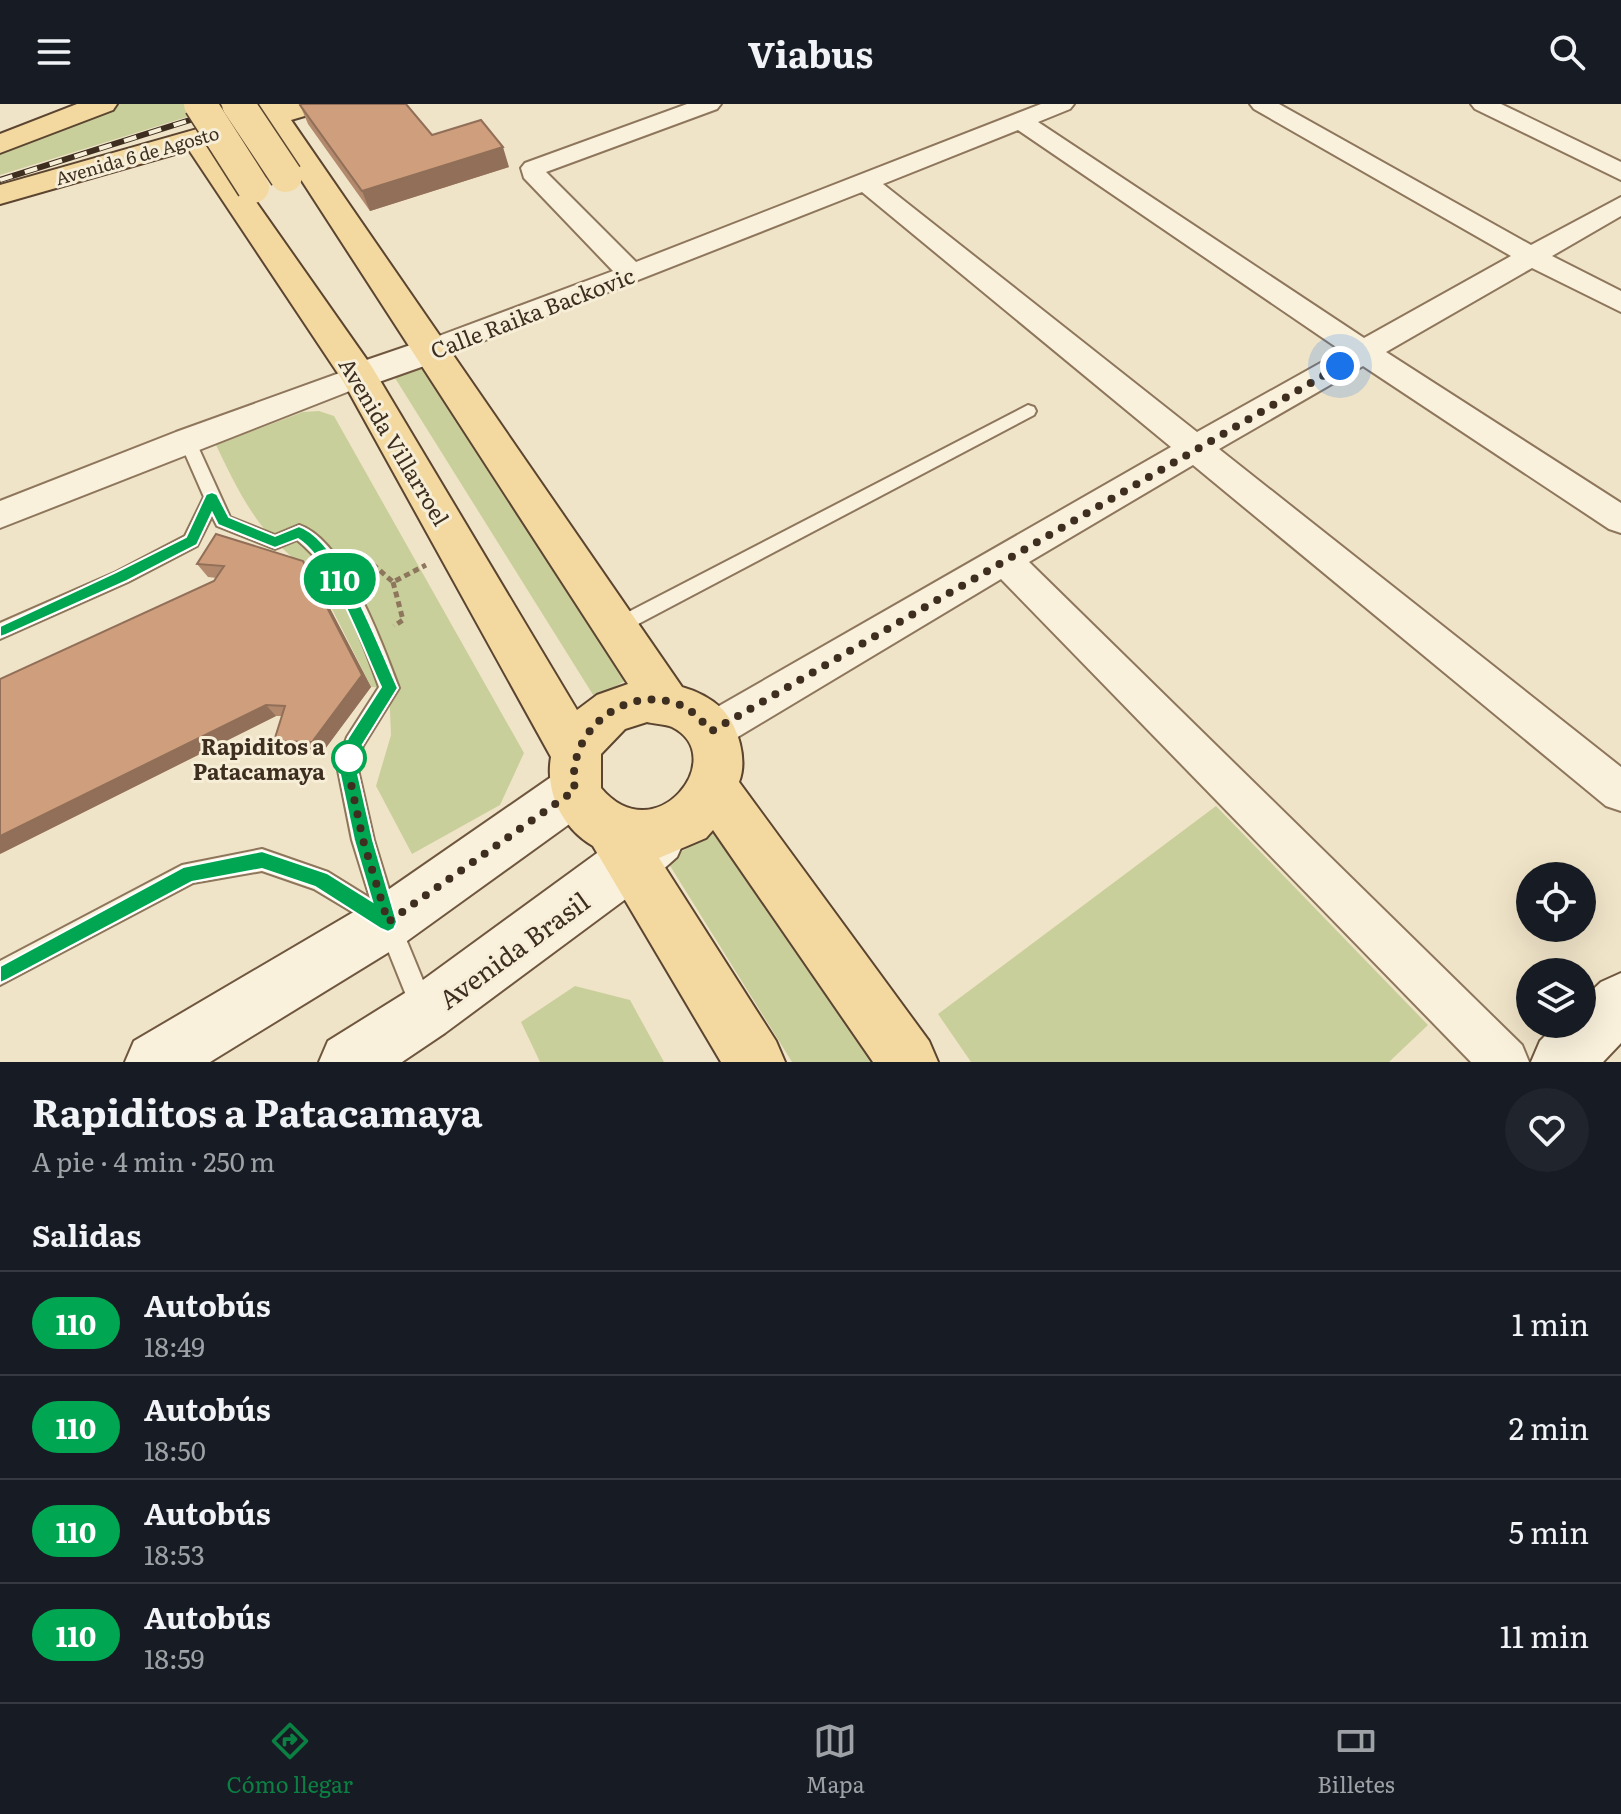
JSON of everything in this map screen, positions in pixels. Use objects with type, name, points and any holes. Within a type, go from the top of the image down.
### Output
[{"type":"main road","points":[[0,144],[103,104]]},
{"type":"main road","points":[[200,104],[341,323],[359,376]]},
{"type":"main road","points":[[238,104],[378,316],[431,350]]},
{"type":"main road","name":"Avenida 6 de Agosto","points":[[0,195],[196,138],[270,110],[315,104]]},
{"type":"main road","points":[[270,110],[665,701]]},
{"type":"main road","name":"Avenida Villarroel","points":[[196,138],[359,376],[755,1062]]},
{"type":"main road","name":"Calle Raika Backovic","points":[[359,376],[431,350]]},
{"type":"main road","points":[[155,1062],[388,922],[613,813],[689,819],[704,805],[714,788],[720,751],[712,731],[691,711],[665,701],[628,704],[595,724],[613,813]]},
{"type":"main road","points":[[714,788],[908,1062]]},
{"type":"main road","name":"Avenida Brasil","points":[[349,1062],[425,1013],[613,813]]},
{"type":"main road","points":[[1561,1062],[1621,1002]]},
{"type":"street","points":[[632,274],[533,173],[534,168],[709,104]]},
{"type":"street","name":"Calle Raika Backovic","points":[[431,350],[1062,104]]},
{"type":"street","points":[[1262,104],[1531,256],[1621,303]]},
{"type":"street","points":[[1483,104],[1621,172]]},
{"type":"street","points":[[1021,121],[1364,352],[1621,520]]},
{"type":"street","points":[[865,182],[1621,792]]},
{"type":"street","points":[[712,731],[1195,448],[1621,205]]},
{"type":"street","name":"Calle Raika Backovic","points":[[0,515],[187,440],[359,376]]},
{"type":"street","points":[[1004,560],[1505,1062]]},
{"type":"lane","points":[[616,627],[1028,411]]},
{"type":"lane","points":[[187,440],[223,521],[275,542],[299,532],[313,540],[339,578],[389,688],[354,743],[347,765],[363,840],[388,922],[425,1013]]},
{"type":"lane","points":[[0,631],[122,577],[191,541],[212,498]]},
{"type":"lane","points":[[0,973],[190,873],[262,860],[320,880],[388,922]]},
{"type":"path","points":[[339,578],[370,562],[393,582],[459,548]]},
{"type":"green space","points":[[119,104],[229,104],[0,175],[0,150]]},
{"type":"green space","points":[[415,351],[630,678],[595,698],[385,362]]},
{"type":"green space","points":[[319,411],[334,416],[524,753],[500,805],[412,854],[376,786],[391,735],[389,688],[371,687],[320,585],[257,519],[216,445],[303,412]]},
{"type":"green space","points":[[1216,806],[1428,1025],[1389,1062],[971,1062],[938,1014]]},
{"type":"green space","points":[[724,824],[884,1062],[792,1062],[667,861]]},
{"type":"green space","points":[[575,986],[630,1000],[664,1062],[540,1062],[521,1022]]},
{"type":"building","points":[[302,104],[406,104],[432,135],[481,120],[503,147],[362,191]]},
{"type":"building","points":[[216,534],[303,561],[362,675],[312,742],[274,741],[285,706],[266,705],[0,836],[0,679],[214,581],[224,566],[197,564]]},
{"type":"railway","points":[[0,180],[241,104]]},
{"type":"bus line","name":"110","points":[[0,631],[122,577],[191,541],[212,498],[223,521],[275,542],[299,532],[313,540],[339,578],[389,688],[354,743],[347,765],[363,840],[388,922],[320,880],[262,860],[190,873],[0,973]]},
{"type":"place","name":"Rapiditos a Patacamaya","points":[[349,758]]},
{"type":"route","points":[[349,758],[347,765],[363,840],[388,922],[575,790],[576,754],[583,738],[611,712],[628,704],[665,701],[691,711],[712,731],[1340,366]]}]
